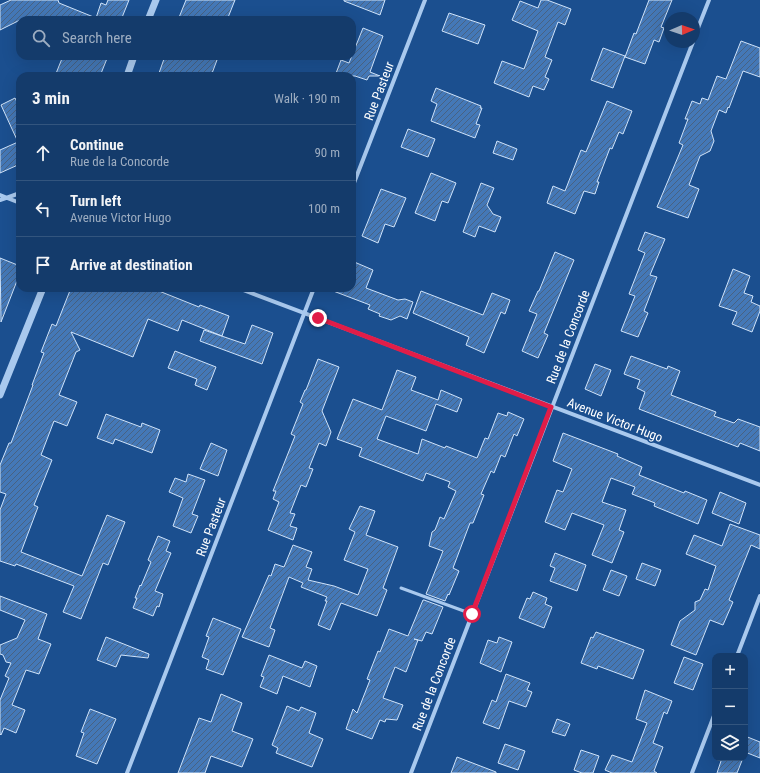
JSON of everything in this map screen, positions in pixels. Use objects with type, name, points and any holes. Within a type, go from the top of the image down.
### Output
[{"type":"street","points":[[150,16],[156,0]]},
{"type":"street","name":"Rue Pasteur","points":[[356,178],[425,0]]},
{"type":"street","points":[[700,23],[709,0]]},
{"type":"street","name":"Rue de la Concorde","points":[[411,773],[691,48]]},
{"type":"street","points":[[128,72],[132,60]]},
{"type":"street","points":[[0,195],[16,201]]},
{"type":"street","points":[[0,200],[16,195]]},
{"type":"street","points":[[0,395],[41,292]]},
{"type":"street","name":"Avenue Victor Hugo","points":[[249,292],[760,485]]},
{"type":"street","name":"Rue Pasteur","points":[[127,773],[312,292]]},
{"type":"street","points":[[738,653],[760,596]]},
{"type":"street","points":[[692,773],[712,721]]},
{"type":"lane","points":[[401,588],[472,614]]},
{"type":"building","points":[[11,0],[58,0],[59,3],[91,16],[16,16],[16,22],[0,30],[0,5]]},
{"type":"building","points":[[108,0],[129,0],[123,16],[97,16],[101,3],[106,5]]},
{"type":"building","points":[[186,0],[235,0],[229,16],[180,16]]},
{"type":"building","points":[[344,0],[385,0],[380,15]]},
{"type":"building","points":[[541,0],[547,0],[571,9],[565,25],[558,22],[545,57],[552,60],[545,77],[549,79],[544,90],[533,86],[529,97],[494,83],[502,61],[524,69],[538,31],[512,20],[520,1],[538,8]]},
{"type":"building","points":[[649,0],[672,0],[667,12],[664,12],[664,20],[661,27],[664,28],[659,42],[654,40],[645,64],[625,57],[634,33],[636,34]]},
{"type":"building","points":[[449,13],[485,25],[478,44],[442,31]]},
{"type":"building","points":[[363,28],[383,36],[370,72],[380,76],[369,76],[367,80],[356,76],[356,72],[336,72],[341,60],[349,63],[350,60],[356,60],[356,46]]},
{"type":"building","points":[[741,41],[760,48],[760,77],[743,71],[726,113],[719,110],[711,131],[714,141],[710,151],[700,156],[689,185],[699,189],[688,218],[657,207],[683,145],[679,143],[688,119],[685,119],[692,101],[700,104],[702,98],[708,100],[717,76],[726,79]]},
{"type":"building","points":[[603,48],[625,56],[613,88],[591,80]]},
{"type":"building","points":[[61,60],[106,60],[102,72],[57,72]]},
{"type":"building","points":[[164,60],[217,60],[212,72],[159,72]]},
{"type":"building","points":[[436,88],[481,106],[480,108],[482,108],[476,124],[480,125],[475,138],[431,121],[437,104],[431,101]]},
{"type":"building","points":[[15,98],[16,100],[16,138],[1,105]]},
{"type":"building","points":[[607,101],[632,111],[623,134],[619,132],[612,149],[610,148],[597,182],[599,182],[595,194],[584,191],[575,214],[547,203],[553,186],[565,191],[581,150],[586,152]]},
{"type":"building","points":[[408,129],[435,139],[428,157],[401,147]]},
{"type":"building","points":[[497,141],[517,149],[513,160],[493,153]]},
{"type":"building","points":[[16,143],[16,166],[0,173],[0,150]]},
{"type":"building","points":[[431,173],[456,183],[448,203],[442,201],[435,221],[415,213]]},
{"type":"building","points":[[481,183],[494,188],[487,205],[493,214],[501,217],[495,232],[479,226],[475,237],[463,232]]},
{"type":"building","points":[[381,189],[406,198],[394,227],[385,224],[378,243],[362,236]]},
{"type":"building","points":[[645,232],[665,239],[650,275],[657,277],[644,311],[648,313],[638,337],[621,331],[635,296],[629,294],[645,253],[638,250]]},
{"type":"building","points":[[555,252],[574,260],[544,333],[548,335],[538,358],[522,351],[537,314],[529,311]]},
{"type":"building","points":[[0,258],[16,264],[16,283],[1,322]]},
{"type":"building","points":[[356,263],[373,270],[366,288],[398,300],[405,299],[413,302],[407,319],[400,316],[391,320],[379,316],[380,314],[368,309],[370,305],[336,292],[356,292]]},
{"type":"building","points":[[733,269],[750,276],[744,293],[753,296],[751,302],[760,306],[760,311],[752,332],[732,324],[737,312],[719,306]]},
{"type":"building","points":[[421,291],[483,315],[492,293],[510,300],[505,314],[501,312],[484,353],[466,345],[469,337],[413,313]]},
{"type":"building","points":[[69,292],[162,292],[199,307],[200,305],[229,316],[222,336],[182,320],[178,331],[148,319],[133,357],[71,332],[80,350],[76,352],[59,395],[77,402],[67,426],[54,421],[41,455],[52,460],[34,505],[38,507],[21,552],[82,576],[107,515],[125,522],[108,565],[103,563],[81,619],[63,612],[74,586],[16,564],[15,566],[0,561],[0,510],[6,494],[0,492],[0,465],[9,443],[11,443],[33,385],[44,353],[41,352],[52,324],[56,326]]},
{"type":"building","points":[[252,325],[273,333],[262,364],[200,341],[204,330],[245,344]]},
{"type":"building","points":[[175,351],[216,367],[207,390],[195,385],[197,379],[168,368]]},
{"type":"building","points":[[631,356],[667,369],[668,366],[680,371],[671,395],[716,412],[714,416],[734,423],[738,419],[760,427],[760,451],[740,443],[738,447],[639,409],[645,392],[637,388],[640,380],[624,374]]},
{"type":"building","points":[[318,359],[339,367],[322,411],[331,432],[326,446],[319,443],[309,468],[313,469],[306,487],[301,485],[290,513],[295,514],[290,526],[297,528],[293,540],[268,530],[279,502],[273,499],[276,491],[273,491],[295,436],[291,434],[303,404],[300,402]]},
{"type":"building","points":[[595,364],[611,370],[601,396],[585,389]]},
{"type":"building","points":[[397,370],[416,377],[411,390],[438,400],[441,390],[462,399],[457,412],[436,404],[426,431],[386,416],[377,439],[418,454],[422,439],[445,448],[446,446],[477,458],[485,438],[488,439],[498,413],[507,416],[508,412],[524,419],[517,436],[514,434],[505,457],[501,455],[494,473],[491,471],[481,494],[484,495],[473,523],[470,523],[453,568],[459,571],[445,601],[426,594],[443,551],[429,546],[432,532],[435,530],[440,517],[444,519],[456,491],[448,487],[450,482],[426,473],[423,481],[359,456],[362,448],[337,439],[353,399],[382,410]]},
{"type":"building","points":[[106,414],[141,427],[142,423],[160,430],[152,453],[115,439],[113,444],[97,438]]},
{"type":"building","points":[[563,433],[618,454],[617,456],[642,467],[639,475],[684,493],[685,491],[707,500],[698,524],[654,506],[655,503],[632,494],[635,487],[611,478],[602,502],[626,510],[619,530],[624,532],[612,563],[592,555],[604,525],[572,513],[565,530],[545,522],[557,490],[563,492],[572,469],[553,461]]},
{"type":"building","points":[[211,443],[227,450],[218,476],[200,469]]},
{"type":"building","points":[[188,474],[205,480],[192,514],[198,516],[191,533],[173,526],[183,498],[169,492],[175,478],[186,482]]},
{"type":"building","points":[[720,492],[746,503],[739,524],[712,513]]},
{"type":"building","points":[[360,506],[375,511],[366,535],[398,547],[383,588],[387,590],[377,616],[341,603],[330,630],[318,625],[327,601],[325,601],[327,597],[301,587],[303,583],[289,577],[270,628],[275,630],[269,647],[242,637],[269,575],[271,576],[275,564],[284,567],[293,545],[312,552],[306,567],[312,569],[308,580],[334,586],[358,595],[368,569],[344,560],[355,532],[349,529]]},
{"type":"building","points":[[730,524],[760,535],[760,549],[751,545],[729,600],[733,602],[723,625],[710,620],[696,655],[671,645],[680,621],[695,610],[695,602],[700,600],[705,589],[708,590],[716,566],[686,554],[694,535],[722,546]]},
{"type":"building","points":[[158,536],[170,541],[166,551],[171,553],[155,591],[163,594],[159,607],[157,606],[153,616],[133,608],[140,585],[141,586],[151,562],[148,560]]},
{"type":"building","points":[[555,553],[586,565],[577,591],[550,581],[555,568],[550,566]]},
{"type":"building","points":[[642,563],[661,570],[655,586],[636,579]]},
{"type":"building","points":[[611,570],[627,576],[619,596],[603,590]]},
{"type":"building","points":[[533,592],[547,598],[545,604],[552,607],[544,628],[519,618],[527,598],[530,599]]},
{"type":"building","points":[[0,596],[47,614],[38,639],[51,644],[39,674],[26,670],[12,705],[25,710],[16,733],[4,728],[1,735],[0,700],[9,678],[5,676],[11,663],[6,662],[3,655],[0,654],[0,645],[17,638],[25,620],[0,610]]},
{"type":"building","points":[[423,600],[443,607],[432,634],[426,632],[422,641],[418,640],[406,672],[395,667],[383,698],[403,705],[397,720],[386,719],[385,722],[380,720],[372,739],[346,729],[353,709],[357,713],[370,680],[367,679],[378,651],[380,652],[389,629],[408,636]]},
{"type":"building","points":[[213,618],[241,629],[223,675],[206,669],[209,660],[202,657],[209,637],[206,636]]},
{"type":"building","points":[[596,632],[644,650],[633,679],[598,666],[597,669],[581,663],[591,637],[593,638]]},
{"type":"building","points":[[106,637],[149,654],[148,658],[121,655],[116,667],[97,660]]},
{"type":"building","points":[[499,637],[512,642],[501,672],[480,663],[488,640],[497,643]]},
{"type":"building","points":[[269,655],[302,668],[305,661],[317,666],[310,687],[283,676],[277,694],[260,687],[264,677],[261,676]]},
{"type":"building","points":[[684,657],[703,664],[693,690],[674,683]]},
{"type":"building","points":[[506,674],[530,683],[527,690],[532,692],[526,707],[509,701],[499,729],[483,723],[492,700],[496,702]]},
{"type":"building","points":[[645,690],[672,701],[667,714],[664,712],[653,743],[663,747],[654,771],[657,773],[612,773],[605,770],[612,755],[632,762],[647,723],[636,719]]},
{"type":"building","points":[[221,694],[242,703],[232,731],[253,739],[242,767],[211,756],[205,773],[178,773],[199,718],[211,722]]},
{"type":"building","points":[[287,706],[299,711],[301,707],[316,713],[309,733],[323,739],[312,767],[276,753],[278,748],[272,745]]},
{"type":"building","points":[[90,709],[116,719],[97,764],[76,756],[84,733],[81,732]]},
{"type":"building","points":[[557,719],[570,724],[565,736],[552,732]]},
{"type":"building","points":[[748,737],[760,742],[760,758],[748,753]]},
{"type":"building","points":[[505,744],[525,751],[518,770],[498,763]]},
{"type":"building","points":[[581,750],[599,756],[593,773],[582,773],[574,770]]},
{"type":"building","points":[[457,757],[496,772],[496,773],[451,773]]},
{"type":"building","points":[[721,761],[742,761],[737,773],[717,773]]},
{"type":"route","points":[[318,318],[551,407],[472,614]]}]
